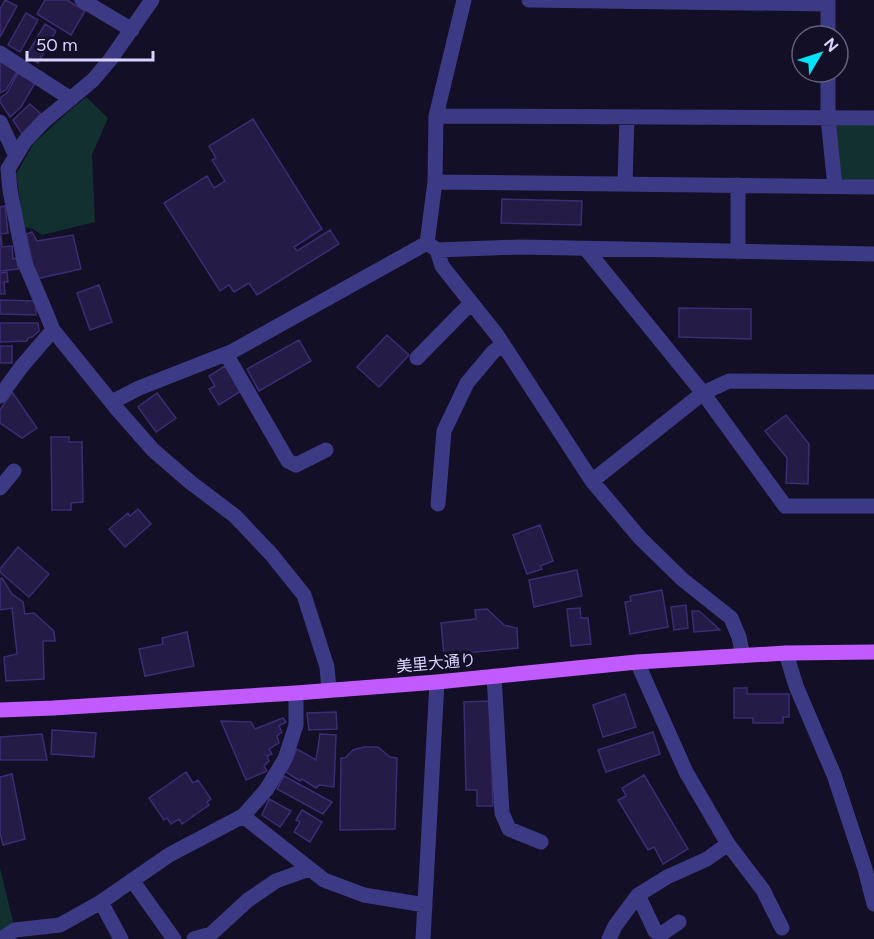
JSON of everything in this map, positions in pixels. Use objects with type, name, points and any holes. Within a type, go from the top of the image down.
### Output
[{"type":"main road","name":"美里大通り","points":[[0,710],[296,693],[437,682],[637,662],[786,653],[874,652]]},
{"type":"street","points":[[82,0],[132,30]]},
{"type":"street","points":[[152,0],[110,60],[93,80],[44,121],[25,141],[8,169],[5,191],[24,261],[53,330],[153,450],[235,516],[271,554],[304,595],[327,667],[329,690]]},
{"type":"street","points":[[464,0],[436,116],[432,247],[442,266],[503,344],[592,481],[640,538],[682,579],[731,618],[739,637],[743,656]]},
{"type":"street","points":[[529,0],[828,2],[828,24]]},
{"type":"street","points":[[0,53],[71,99]]},
{"type":"street","points":[[828,84],[828,118],[835,187]]},
{"type":"street","points":[[436,116],[874,118]]},
{"type":"street","points":[[625,184],[627,117]]},
{"type":"street","points":[[0,122],[16,156]]},
{"type":"street","points":[[435,182],[874,187]]},
{"type":"street","points":[[738,185],[738,252]]},
{"type":"street","points":[[112,402],[139,388],[226,354],[432,247],[874,254]]},
{"type":"street","points":[[586,249],[703,393],[785,506],[874,506]]},
{"type":"street","points":[[417,358],[471,303]]},
{"type":"street","points":[[0,396],[53,330]]},
{"type":"street","points":[[438,504],[444,431],[467,384],[493,352],[503,344]]},
{"type":"street","points":[[226,354],[288,461],[296,465],[326,450]]},
{"type":"street","points":[[592,481],[703,393],[729,381],[874,382]]},
{"type":"street","points":[[0,488],[14,471]]},
{"type":"street","points":[[786,653],[796,686],[870,868],[874,904]]},
{"type":"street","points":[[637,662],[686,772],[728,844],[763,890],[782,928]]},
{"type":"street","points":[[494,676],[502,813],[509,829],[541,842]]},
{"type":"street","points":[[423,939],[437,682]]},
{"type":"street","points":[[1,939],[15,930],[60,925],[101,902],[169,855],[243,816],[266,790],[285,759],[296,725],[296,693]]},
{"type":"street","points":[[243,816],[324,880],[364,895],[425,905]]},
{"type":"street","points":[[609,939],[615,926],[638,895],[667,877],[707,859],[728,844]]},
{"type":"street","points":[[194,939],[213,936],[248,900],[276,881],[309,869]]},
{"type":"street","points":[[132,880],[174,939]]},
{"type":"street","points":[[638,895],[655,931],[660,935],[679,922]]},
{"type":"street","points":[[101,902],[121,939]]},
{"type":"green space","points":[[86,97],[108,118],[92,155],[95,222],[42,235],[33,229],[24,227],[16,174],[34,143]]},
{"type":"green space","points":[[828,118],[874,118],[874,187],[835,187]]},
{"type":"green space","points":[[0,868],[15,930],[0,939]]},
{"type":"building","points":[[5,0],[17,6],[0,37],[0,9]]},
{"type":"building","points":[[45,0],[67,0],[85,11],[71,35],[37,14]]},
{"type":"building","points":[[26,13],[38,20],[20,52],[8,45]]},
{"type":"building","points":[[45,24],[56,31],[38,63],[26,56]]},
{"type":"building","points":[[0,60],[17,72],[6,90],[0,93]]},
{"type":"building","points":[[18,73],[35,83],[21,107],[10,117],[0,102],[0,98],[7,93]]},
{"type":"building","points":[[30,104],[41,114],[22,134],[13,120]]},
{"type":"building","points":[[253,119],[322,229],[294,247],[297,251],[330,230],[339,244],[257,295],[249,283],[234,292],[229,285],[220,291],[164,203],[207,176],[214,188],[225,181],[212,160],[216,158],[209,146]]},
{"type":"building","points":[[502,199],[582,201],[581,225],[501,223]]},
{"type":"building","points":[[5,206],[8,233],[0,234],[0,207]]},
{"type":"building","points":[[32,232],[37,241],[73,235],[81,269],[36,279],[26,234]]},
{"type":"building","points":[[0,236],[2,247],[12,246],[13,259],[17,258],[18,269],[0,271]]},
{"type":"building","points":[[7,272],[8,282],[4,282],[5,294],[0,294],[0,273]]},
{"type":"building","points":[[99,285],[112,322],[90,330],[77,293]]},
{"type":"building","points":[[0,300],[36,301],[36,315],[0,314]]},
{"type":"building","points":[[679,308],[751,309],[751,339],[679,337]]},
{"type":"building","points":[[0,323],[38,323],[39,331],[27,341],[0,342]]},
{"type":"building","points":[[387,335],[409,355],[379,387],[357,367]]},
{"type":"building","points":[[299,340],[311,361],[259,391],[247,369]]},
{"type":"building","points":[[0,346],[12,346],[12,363],[0,363]]},
{"type":"building","points":[[225,366],[241,391],[219,405],[209,389],[215,386],[209,376]]},
{"type":"building","points":[[12,392],[37,428],[22,438],[0,423],[0,410]]},
{"type":"building","points":[[157,393],[176,418],[156,432],[138,407]]},
{"type":"building","points":[[786,415],[809,444],[808,484],[786,483],[787,458],[765,431]]},
{"type":"building","points":[[51,437],[69,437],[69,442],[82,442],[83,502],[71,503],[71,510],[52,510]]},
{"type":"building","points":[[138,509],[151,524],[125,547],[109,529],[128,513],[130,516]]},
{"type":"building","points":[[540,525],[553,561],[540,566],[542,569],[527,574],[513,535]]},
{"type":"building","points":[[18,547],[49,574],[29,597],[0,572]]},
{"type":"building","points":[[577,570],[582,596],[534,607],[529,580]]},
{"type":"building","points":[[2,578],[12,594],[23,602],[25,614],[34,613],[54,631],[55,641],[43,641],[44,679],[6,681],[4,657],[17,654],[12,608],[0,610],[0,579]]},
{"type":"building","points":[[662,590],[668,627],[630,634],[625,602],[631,601],[630,596]]},
{"type":"building","points":[[686,605],[688,628],[674,630],[671,607]]},
{"type":"building","points":[[580,608],[581,618],[588,618],[591,644],[571,646],[567,609]]},
{"type":"building","points":[[487,609],[504,625],[517,628],[518,648],[444,655],[441,623],[476,619],[475,610]]},
{"type":"building","points":[[692,611],[699,611],[720,630],[694,632]]},
{"type":"building","points":[[187,632],[194,666],[145,676],[139,649],[163,644],[162,638]]},
{"type":"building","points":[[734,688],[747,688],[747,694],[789,694],[789,717],[783,717],[783,723],[753,723],[753,718],[734,718]]},
{"type":"building","points":[[625,694],[636,727],[603,737],[593,705]]},
{"type":"building","points":[[489,701],[493,806],[477,806],[477,790],[466,790],[464,702]]},
{"type":"building","points":[[336,712],[337,729],[309,730],[307,713]]},
{"type":"building","points":[[283,718],[286,722],[279,726],[282,732],[277,736],[279,743],[269,749],[272,754],[267,756],[269,761],[264,766],[267,771],[246,780],[221,721],[251,722],[255,729]]},
{"type":"building","points":[[52,730],[96,733],[94,757],[51,754]]},
{"type":"building","points":[[653,732],[660,754],[606,772],[598,750]]},
{"type":"building","points":[[42,734],[47,760],[0,760],[0,737]]},
{"type":"building","points":[[320,734],[336,735],[334,787],[319,785],[316,788],[286,772],[297,749],[316,760]]},
{"type":"building","points":[[378,747],[390,757],[397,758],[395,829],[340,830],[341,758],[345,758],[353,750]]},
{"type":"building","points":[[186,772],[193,783],[198,780],[211,799],[207,802],[209,805],[182,824],[179,819],[171,824],[167,818],[164,820],[149,798]]},
{"type":"building","points":[[12,774],[25,839],[3,845],[0,833],[0,777]]},
{"type":"building","points":[[644,775],[688,849],[663,864],[654,847],[648,850],[618,800],[626,796],[622,788]]},
{"type":"building","points":[[284,776],[332,802],[323,814],[277,789]]},
{"type":"building","points":[[269,799],[291,811],[280,827],[262,815]]},
{"type":"building","points":[[302,810],[322,822],[310,842],[294,832],[300,822],[296,820]]}]
